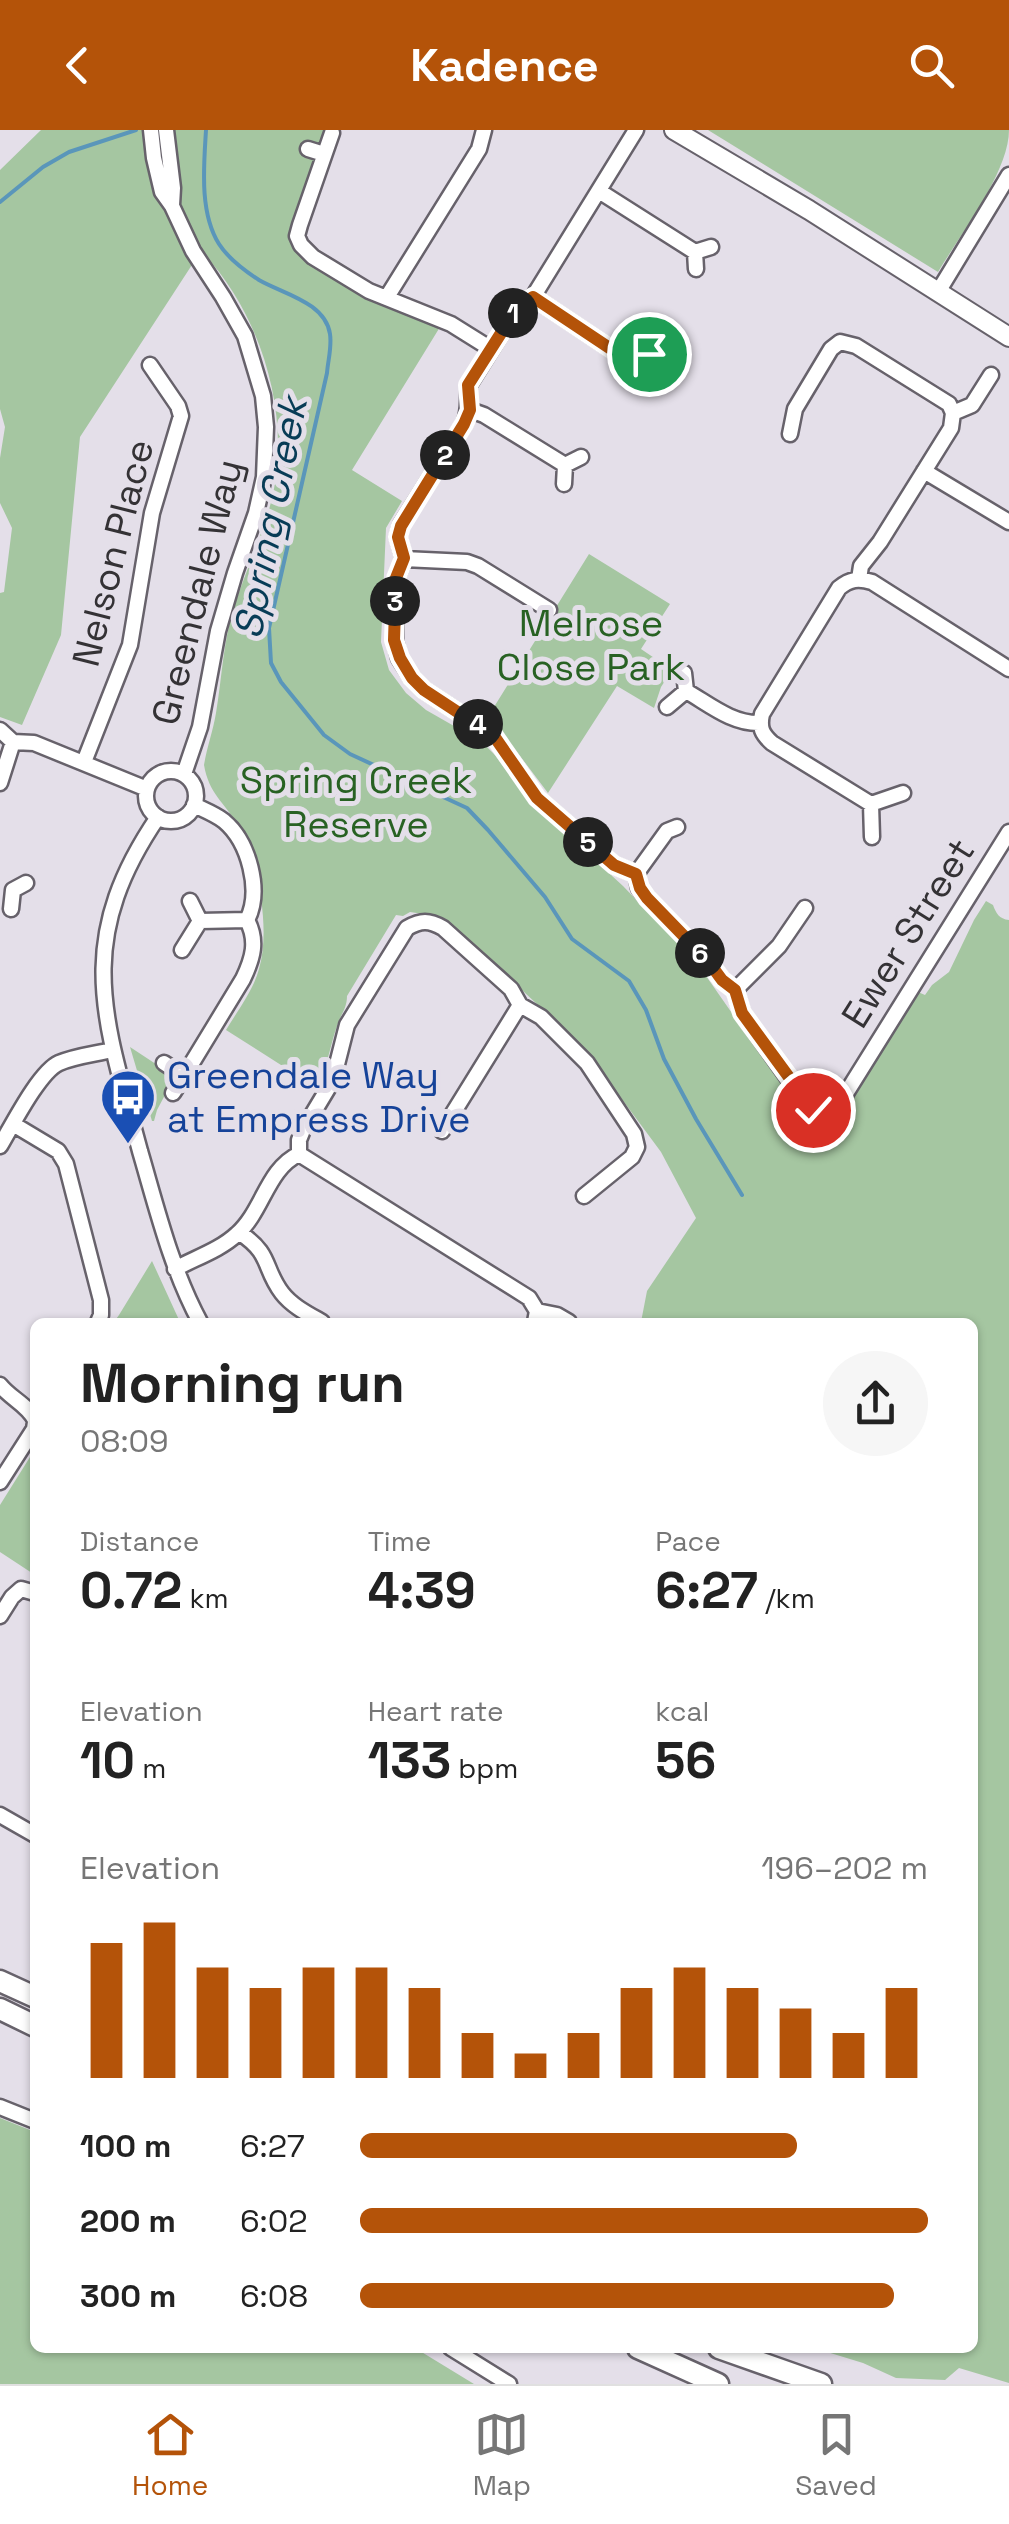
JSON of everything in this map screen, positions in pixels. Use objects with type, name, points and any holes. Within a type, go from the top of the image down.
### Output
[{"type":"highway","points":[[0,1980],[30,1995]]},
{"type":"highway","points":[[0,2009],[30,2024]]},
{"type":"highway","points":[[649,2353],[718,2384]]},
{"type":"highway","points":[[734,2353],[821,2384]]},
{"type":"main road","points":[[674,130],[810,210],[1009,337]]},
{"type":"street","name":"Greendale Way","points":[[151,130],[161,158]]},
{"type":"street","name":"Greendale Way","points":[[166,130],[161,158],[162,192],[245,336],[260,386],[266,427],[264,478],[256,513],[218,631],[206,704],[184,774]]},
{"type":"street","points":[[387,297],[479,149],[484,130]]},
{"type":"street","points":[[636,130],[533,297],[517,308],[468,385],[470,410],[401,526],[398,537],[404,558],[396,578],[394,640],[400,658],[424,690],[494,736],[537,798],[614,865],[636,874]]},
{"type":"street","points":[[332,133],[300,225],[297,236],[301,245],[358,285],[451,324],[491,349]]},
{"type":"street","points":[[308,149],[324,154]]},
{"type":"street","points":[[938,292],[1009,175]]},
{"type":"street","points":[[599,192],[696,252]]},
{"type":"street","points":[[696,252],[711,246]]},
{"type":"street","points":[[696,252],[696,269]]},
{"type":"street","points":[[533,297],[629,361],[632,380]]},
{"type":"street","points":[[790,434],[796,409],[840,342],[856,346],[942,398],[953,412],[950,428],[862,566],[859,578]]},
{"type":"street","points":[[629,361],[649,354]]},
{"type":"street","name":"Nelson Place","points":[[84,762],[130,645],[152,514],[181,416],[150,365]]},
{"type":"street","points":[[953,412],[972,406],[991,375]]},
{"type":"street","points":[[470,410],[565,465]]},
{"type":"street","points":[[565,465],[581,457]]},
{"type":"street","points":[[564,484],[565,465]]},
{"type":"street","points":[[924,471],[1009,522]]},
{"type":"street","points":[[404,558],[468,562],[515,597],[549,610]]},
{"type":"street","points":[[903,794],[871,804],[762,735],[762,714],[840,588],[859,578],[882,588],[1009,669]]},
{"type":"street","points":[[684,674],[686,691]]},
{"type":"street","points":[[686,691],[734,719],[760,723]]},
{"type":"street","points":[[667,707],[686,691]]},
{"type":"street","points":[[0,730],[13,742],[34,743],[147,789]]},
{"type":"street","points":[[0,782],[13,742]]},
{"type":"street","points":[[162,773],[184,774],[193,784],[194,806],[183,818],[158,818],[148,805],[147,789],[162,773]]},
{"type":"street","points":[[871,804],[872,836]]},
{"type":"street","points":[[194,806],[222,820],[234,832],[248,861],[255,888],[247,920]]},
{"type":"street","points":[[158,818],[128,868],[108,923],[102,976],[112,1050],[175,1268],[198,1318]]},
{"type":"street","points":[[636,874],[667,831],[677,827]]},
{"type":"street","name":"Ewer Street","points":[[735,990],[742,1013],[807,1105],[823,1113],[832,1110],[1009,832]]},
{"type":"street","points":[[636,874],[647,898],[735,990],[779,946],[806,908]]},
{"type":"street","points":[[11,909],[13,885]]},
{"type":"street","points":[[190,902],[200,921]]},
{"type":"street","points":[[200,921],[247,920]]},
{"type":"street","points":[[173,1093],[251,962],[254,934],[247,920]]},
{"type":"street","points":[[182,950],[200,921]]},
{"type":"street","points":[[299,1154],[303,1130],[333,1080],[348,1026],[407,928],[417,922],[434,922],[511,990],[520,1004],[541,1016],[587,1063],[637,1140],[632,1157],[584,1196]]},
{"type":"street","points":[[442,1131],[520,1004]]},
{"type":"street","points":[[0,1146],[50,1068],[112,1050]]},
{"type":"street","points":[[164,1063],[184,1076]]},
{"type":"street","points":[[14,1124],[58,1151],[66,1164],[101,1300],[100,1318]]},
{"type":"street","points":[[175,1268],[240,1232],[282,1164],[299,1154]]},
{"type":"street","points":[[299,1154],[530,1298],[536,1317],[562,1318]]},
{"type":"street","points":[[240,1232],[260,1248],[280,1290],[292,1304],[315,1318]]},
{"type":"street","points":[[0,1385],[30,1412]]},
{"type":"street","points":[[0,1482],[30,1434]]},
{"type":"street","points":[[0,1616],[12,1596],[21,1589],[30,1592]]},
{"type":"street","points":[[0,1815],[30,1832]]},
{"type":"street","points":[[0,2107],[30,2119]]},
{"type":"street","points":[[459,2353],[509,2384]]},
{"type":"green space","name":"Spring Creek Reserve","points":[[41,130],[326,130],[294,233],[313,264],[365,297],[440,327],[352,470],[402,501],[386,528],[381,642],[389,670],[406,693],[426,710],[482,742],[524,795],[623,886],[697,963],[803,1115],[828,1122],[848,1107],[918,992],[925,995],[949,972],[986,901],[1000,917],[1009,920],[1009,2383],[959,2368],[945,2380],[896,2378],[830,2353],[978,2353],[978,1318],[642,1318],[647,1291],[696,1218],[661,1152],[584,1048],[448,921],[437,916],[410,912],[396,915],[347,996],[317,1088],[226,1030],[259,969],[263,915],[257,876],[245,840],[213,791],[204,765],[230,620],[270,506],[276,473],[275,404],[267,370],[241,305],[201,251],[80,437],[61,635],[22,725],[0,717],[0,593],[4,592],[12,528],[0,503],[5,427],[0,409],[0,170]]},
{"type":"green space","points":[[708,130],[1009,130],[1007,147],[992,184],[938,272]]},
{"type":"green space","name":"Melrose Close Park","points":[[589,554],[670,604],[641,649],[672,670],[654,708],[617,686],[548,793],[489,715]]},
{"type":"green space","points":[[130,1047],[174,1078],[154,1121],[152,1121]]},
{"type":"green space","points":[[152,1261],[178,1318],[117,1318]]},
{"type":"green space","points":[[30,1457],[30,1572],[0,1552],[0,1505]]},
{"type":"green space","points":[[0,2118],[30,2130],[30,2353],[423,2353],[474,2384],[0,2384]]},
{"type":"waterway","points":[[0,202],[43,167],[69,152],[136,130]]},
{"type":"waterway","name":"Spring Creek","points":[[206,130],[206,203],[219,244],[254,276],[312,307],[330,334],[327,373],[269,628],[271,663],[281,682],[324,735],[350,754],[467,808],[545,897],[572,939],[629,981],[646,1010],[664,1059],[742,1195]]},
{"type":"place","name":"Greendale Way at Empress Drive","points":[[128,1146]]},
{"type":"route","points":[[649,354],[629,361],[533,297],[517,308],[468,385],[470,410],[464,424],[401,526],[398,537],[404,558],[396,578],[394,640],[400,658],[424,690],[494,736],[537,798],[614,865],[636,874],[647,898],[735,990],[742,1013],[813,1110]]}]
